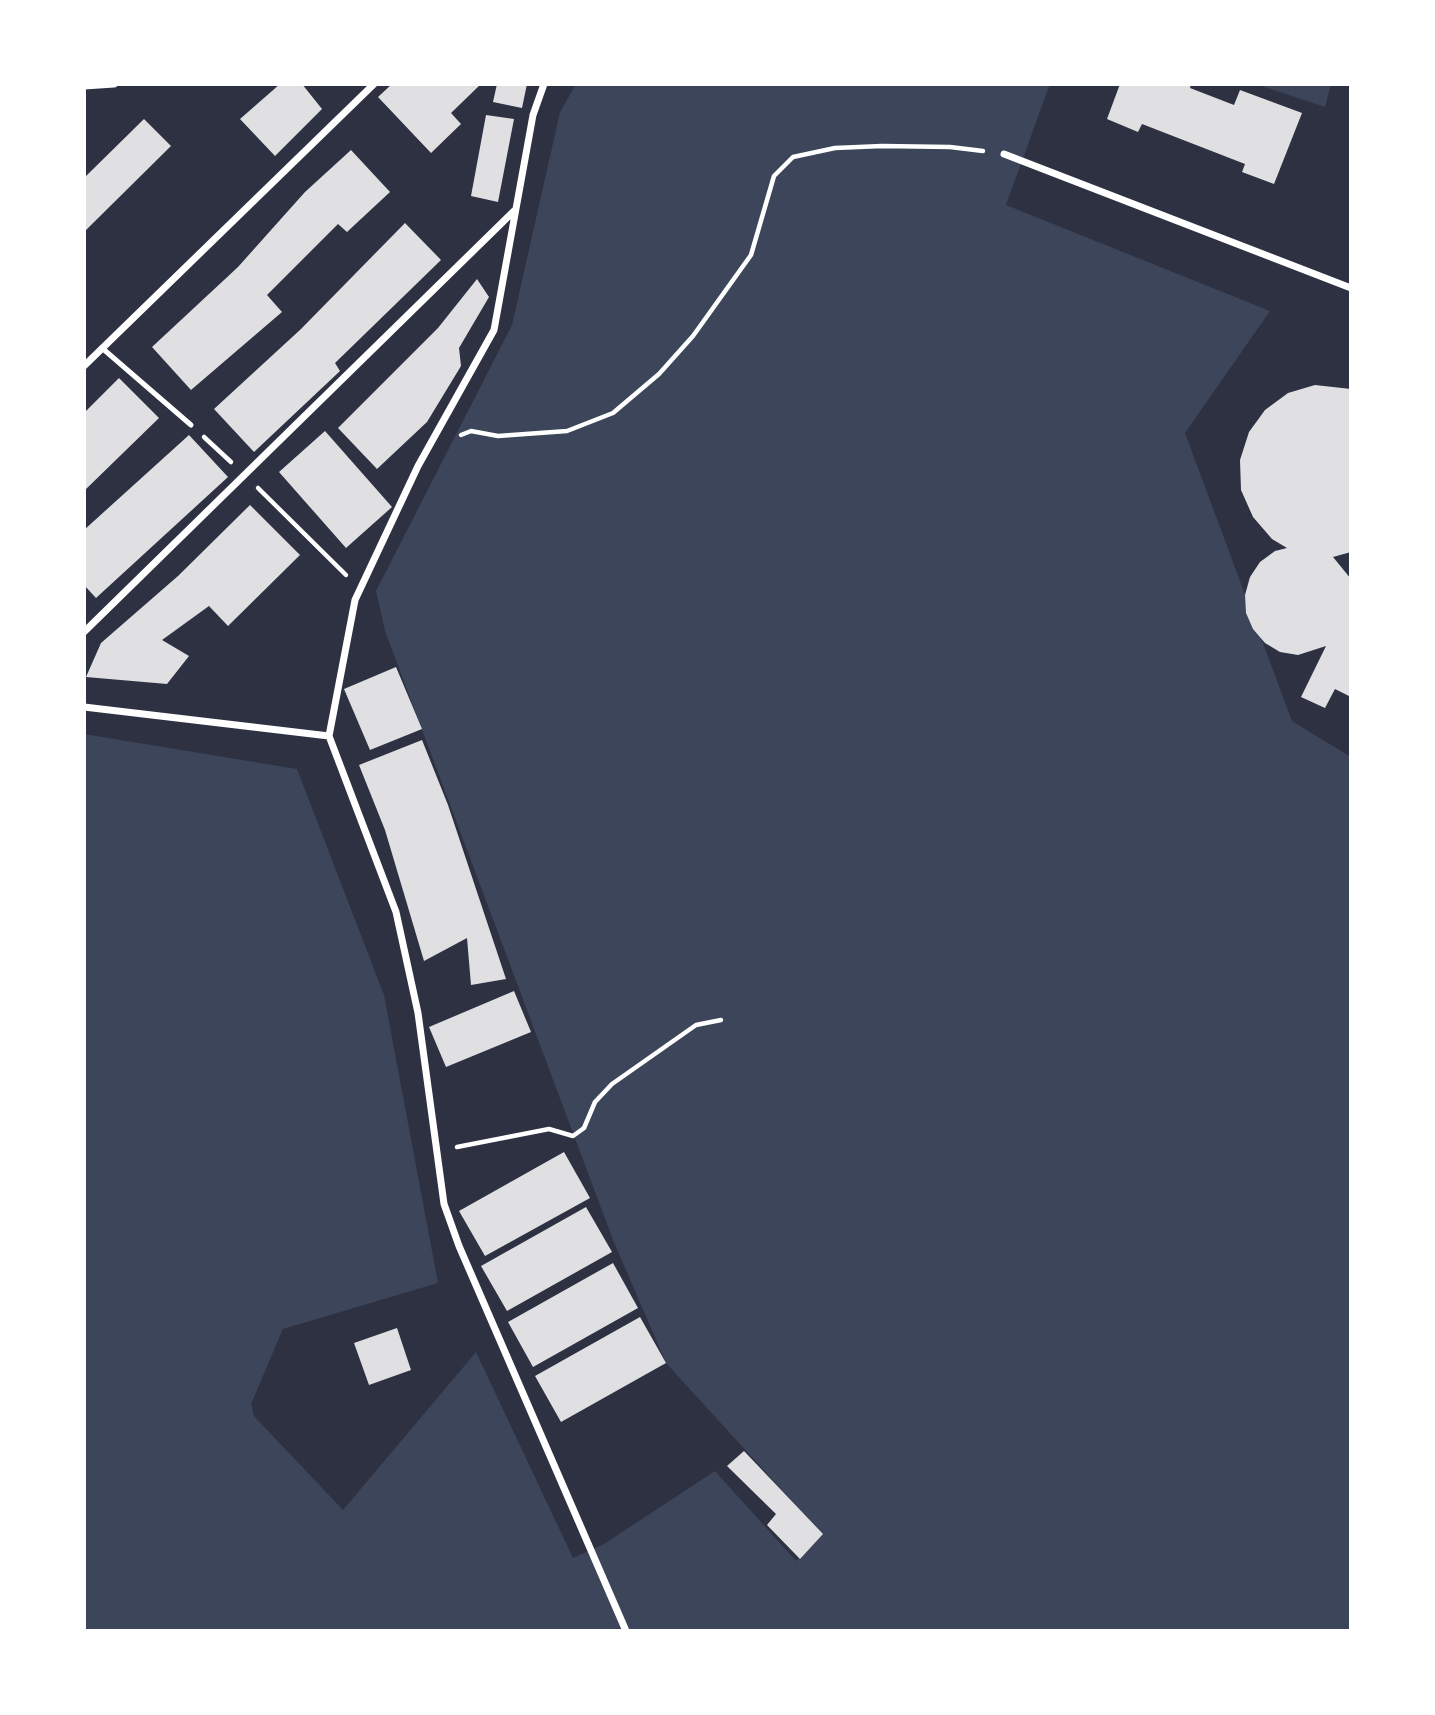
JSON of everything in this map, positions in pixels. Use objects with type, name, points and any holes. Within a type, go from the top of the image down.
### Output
[{"type":"street","points":[[84,86],[114,84]]},
{"type":"street","points":[[84,366],[374,84]]},
{"type":"street","points":[[544,84],[533,115],[494,330],[429,446],[360,589],[350,623],[329,736],[396,912],[418,1013],[444,1204],[458,1246],[626,1631]]},
{"type":"street","points":[[1004,154],[1351,288]]},
{"type":"street","points":[[84,632],[514,210]]},
{"type":"street","points":[[84,707],[329,736]]},
{"type":"lane","points":[[102,348],[191,425]]},
{"type":"path","points":[[429,446],[471,431],[498,436],[567,431],[613,412],[659,374],[693,336],[751,255],[774,176],[793,157],[835,148],[882,146],[950,147],[1004,154]]},
{"type":"path","points":[[191,425],[360,589]]},
{"type":"path","points":[[437,1150],[549,1129],[573,1136],[584,1128],[596,1102],[612,1084],[695,1025],[721,1020]]},
{"type":"shaded area","points":[[576,84],[1050,84],[1006,205],[1270,311],[1185,433],[1292,721],[1351,757],[1351,1631],[84,1631],[84,734],[297,769],[384,995],[438,1283],[283,1329],[251,1404],[254,1416],[343,1510],[476,1352],[573,1558],[604,1544],[715,1471],[796,1561],[822,1534],[666,1363],[613,1240],[385,631],[376,591],[512,325],[560,112]]},
{"type":"shaded area","points":[[1256,84],[1331,84],[1325,107]]},
{"type":"building","points":[[280,84],[302,84],[322,109],[275,156],[240,119]]},
{"type":"building","points":[[392,84],[481,84],[451,113],[461,124],[431,153],[378,97]]},
{"type":"building","points":[[497,84],[527,84],[522,108],[493,102]]},
{"type":"building","points":[[1120,84],[1191,84],[1190,88],[1234,105],[1240,90],[1302,113],[1274,184],[1242,172],[1245,164],[1142,124],[1138,132],[1107,119]]},
{"type":"building","points":[[486,115],[514,119],[498,202],[471,196]]},
{"type":"building","points":[[144,119],[171,146],[84,232],[84,178]]},
{"type":"building","points":[[351,150],[390,192],[347,232],[338,224],[267,295],[282,312],[191,390],[152,347],[238,267],[305,192]]},
{"type":"building","points":[[405,223],[441,260],[335,363],[340,371],[254,452],[214,409],[301,329]]},
{"type":"building","points":[[477,279],[489,297],[459,348],[461,366],[427,422],[377,469],[338,428],[438,328]]},
{"type":"building","points":[[119,378],[159,418],[84,491],[84,413]]},
{"type":"building","points":[[1315,385],[1351,389],[1351,552],[1333,557],[1351,579],[1351,697],[1335,689],[1325,708],[1301,697],[1326,646],[1298,655],[1280,652],[1265,643],[1253,629],[1246,613],[1245,595],[1250,577],[1260,562],[1275,551],[1287,548],[1272,539],[1253,517],[1241,490],[1240,460],[1249,432],[1265,410],[1288,393]]},
{"type":"building","points":[[325,431],[392,507],[346,548],[279,472]]},
{"type":"building","points":[[189,435],[228,477],[96,598],[84,585],[84,530]]},
{"type":"building","points":[[250,505],[300,555],[228,626],[209,606],[162,640],[189,656],[167,684],[86,677],[101,643],[178,576]]},
{"type":"building","points":[[396,667],[422,729],[370,750],[344,689]]},
{"type":"building","points":[[422,740],[448,805],[506,979],[471,985],[467,938],[424,961],[385,830],[359,765]]},
{"type":"building","points":[[514,991],[531,1032],[446,1067],[429,1027]]},
{"type":"building","points":[[564,1152],[590,1198],[485,1256],[459,1211]]},
{"type":"building","points":[[586,1207],[612,1252],[507,1311],[481,1266]]},
{"type":"building","points":[[613,1263],[638,1308],[533,1367],[508,1322]]},
{"type":"building","points":[[640,1317],[666,1363],[561,1422],[535,1376]]},
{"type":"building","points":[[397,1328],[411,1370],[369,1385],[354,1343]]},
{"type":"building","points":[[744,1451],[823,1534],[800,1559],[767,1525],[776,1514],[727,1466]]}]
